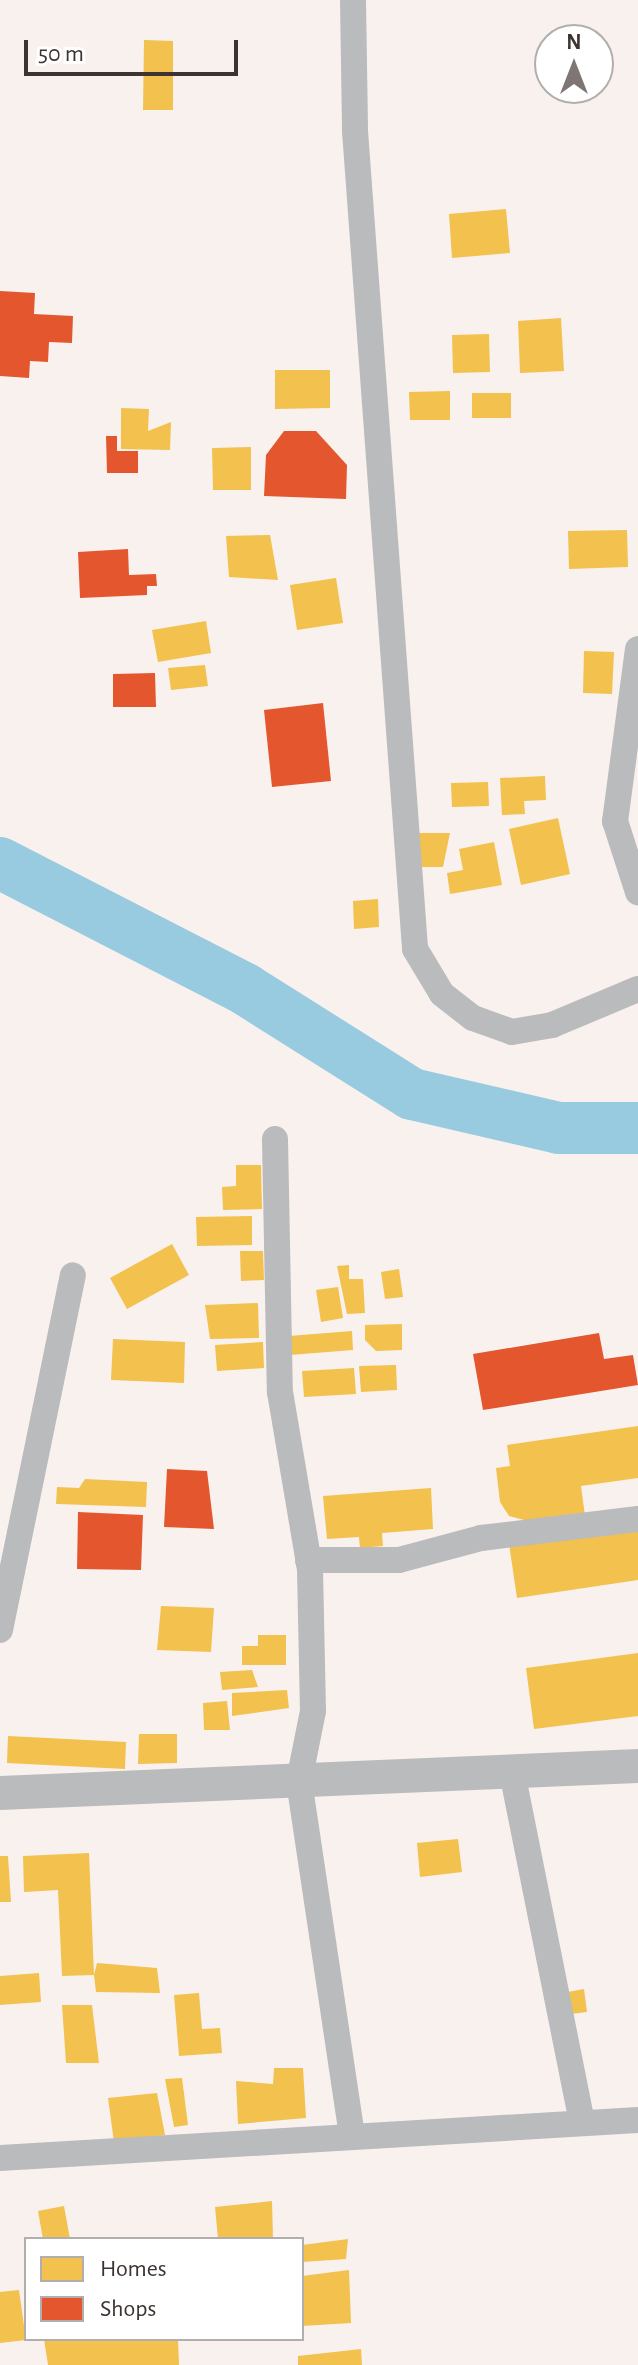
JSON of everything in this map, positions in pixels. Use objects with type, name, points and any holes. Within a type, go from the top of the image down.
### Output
[{"type":"street","points":[[353,0],[355,131],[415,949],[442,994],[473,1018],[512,1032],[552,1025],[638,989]]},
{"type":"street","points":[[638,649],[615,821],[638,892]]},
{"type":"street","points":[[275,1139],[280,1392],[308,1560],[313,1711],[299,1781],[352,2136]]},
{"type":"street","points":[[0,1630],[73,1275]]},
{"type":"street","points":[[308,1560],[399,1560],[481,1538],[638,1519]]},
{"type":"street","points":[[0,1793],[638,1766]]},
{"type":"street","points":[[512,1772],[582,2123]]},
{"type":"street","points":[[0,2158],[638,2120]]},
{"type":"building: Homes","points":[[144,40],[173,41],[173,110],[143,110]]},
{"type":"building: Homes","points":[[506,209],[510,253],[452,258],[449,214]]},
{"type":"building: Homes","points":[[561,318],[564,371],[520,373],[518,321]]},
{"type":"building: Homes","points":[[489,334],[490,372],[453,373],[452,335]]},
{"type":"building: Homes","points":[[275,370],[330,370],[330,408],[275,409]]},
{"type":"building: Homes","points":[[450,391],[450,420],[410,420],[409,392]]},
{"type":"building: Homes","points":[[472,393],[511,393],[511,418],[472,418]]},
{"type":"building: Homes","points":[[121,408],[149,409],[148,431],[171,422],[170,450],[121,449]]},
{"type":"building: Homes","points":[[251,447],[251,490],[213,490],[212,448]]},
{"type":"building: Homes","points":[[627,530],[628,567],[569,569],[568,531]]},
{"type":"building: Homes","points":[[270,535],[278,580],[229,577],[226,536]]},
{"type":"building: Homes","points":[[336,578],[343,623],[297,630],[290,585]]},
{"type":"building: Homes","points":[[206,621],[211,653],[158,662],[152,630]]},
{"type":"building: Homes","points":[[584,651],[614,652],[612,694],[583,693]]},
{"type":"building: Homes","points":[[205,665],[208,686],[171,690],[168,668]]},
{"type":"building: Homes","points":[[545,776],[546,800],[524,801],[525,814],[502,815],[500,778]]},
{"type":"building: Homes","points":[[488,782],[489,806],[452,807],[451,783]]},
{"type":"building: Homes","points":[[558,818],[570,874],[521,885],[509,829]]},
{"type":"building: Homes","points":[[416,833],[450,833],[443,867],[416,867]]},
{"type":"building: Homes","points":[[494,842],[502,885],[450,894],[447,873],[463,870],[459,849]]},
{"type":"building: Homes","points":[[378,899],[379,927],[354,929],[353,901]]},
{"type":"building: Homes","points":[[236,1165],[261,1165],[262,1209],[223,1210],[222,1187],[236,1186]]},
{"type":"building: Homes","points":[[252,1216],[252,1245],[197,1246],[196,1217]]},
{"type":"building: Homes","points":[[172,1244],[189,1275],[127,1309],[110,1278]]},
{"type":"building: Homes","points":[[240,1251],[263,1251],[264,1280],[241,1281]]},
{"type":"building: Homes","points":[[349,1265],[349,1279],[363,1279],[365,1313],[347,1314],[337,1266]]},
{"type":"building: Homes","points":[[399,1269],[403,1297],[385,1299],[381,1272]]},
{"type":"building: Homes","points":[[338,1287],[343,1318],[321,1322],[316,1290]]},
{"type":"building: Homes","points":[[258,1303],[259,1338],[210,1339],[205,1305]]},
{"type":"building: Homes","points":[[402,1324],[402,1350],[376,1351],[365,1340],[365,1325]]},
{"type":"building: Homes","points":[[352,1331],[353,1350],[290,1355],[289,1336]]},
{"type":"building: Homes","points":[[113,1339],[185,1342],[184,1383],[111,1380]]},
{"type":"building: Homes","points":[[263,1342],[264,1368],[217,1371],[215,1345]]},
{"type":"building: Homes","points":[[396,1365],[397,1390],[361,1392],[359,1366]]},
{"type":"building: Homes","points":[[354,1368],[356,1394],[304,1397],[302,1371]]},
{"type":"building: Homes","points":[[638,1426],[638,1478],[581,1486],[585,1516],[535,1523],[509,1516],[500,1502],[496,1468],[510,1466],[507,1445]]},
{"type":"building: Homes","points":[[85,1479],[147,1482],[146,1507],[56,1504],[57,1487],[79,1488]]},
{"type":"building: Homes","points":[[431,1488],[433,1529],[382,1533],[383,1546],[360,1548],[359,1537],[327,1539],[323,1496]]},
{"type":"building: Homes","points":[[638,1524],[638,1580],[517,1598],[509,1544]]},
{"type":"building: Homes","points":[[161,1606],[214,1608],[211,1652],[157,1650]]},
{"type":"building: Homes","points":[[258,1635],[286,1635],[286,1665],[242,1665],[242,1646],[258,1646]]},
{"type":"building: Homes","points":[[638,1653],[638,1716],[534,1729],[526,1668]]},
{"type":"building: Homes","points":[[252,1670],[258,1687],[222,1690],[220,1672]]},
{"type":"building: Homes","points":[[287,1690],[289,1708],[232,1716],[232,1693]]},
{"type":"building: Homes","points":[[227,1701],[230,1730],[204,1730],[203,1703]]},
{"type":"building: Homes","points":[[139,1734],[177,1734],[177,1763],[138,1764]]},
{"type":"building: Homes","points":[[8,1736],[126,1742],[125,1769],[7,1763]]},
{"type":"building: Homes","points":[[458,1839],[462,1872],[420,1877],[417,1843]]},
{"type":"building: Homes","points":[[89,1853],[94,1975],[62,1976],[58,1890],[24,1892],[23,1856]]},
{"type":"building: Homes","points":[[0,1856],[8,1856],[11,1902],[0,1902]]},
{"type":"building: Homes","points":[[97,1963],[157,1968],[160,1993],[96,1992],[94,1975]]},
{"type":"building: Homes","points":[[39,1973],[41,2002],[0,2005],[0,1976]]},
{"type":"building: Homes","points":[[584,1989],[587,2012],[571,2014],[568,1992]]},
{"type":"building: Homes","points":[[199,1993],[202,2029],[220,2028],[222,2053],[179,2056],[174,1995]]},
{"type":"building: Homes","points":[[62,2005],[92,2005],[99,2063],[66,2063]]},
{"type":"building: Homes","points":[[274,2068],[303,2068],[306,2118],[238,2124],[236,2081],[273,2084]]},
{"type":"building: Homes","points":[[182,2078],[188,2125],[174,2127],[165,2079]]},
{"type":"building: Homes","points":[[157,2093],[165,2135],[114,2142],[108,2098]]},
{"type":"building: Homes","points":[[272,2201],[273,2237],[218,2237],[215,2207]]},
{"type":"building: Homes","points":[[64,2206],[70,2237],[43,2237],[38,2211]]},
{"type":"building: Homes","points":[[348,2239],[346,2259],[304,2262],[304,2245]]},
{"type":"building: Homes","points":[[349,2270],[351,2323],[304,2326],[304,2276]]},
{"type":"building: Homes","points":[[19,2290],[24,2340],[0,2343],[0,2292]]},
{"type":"building: Homes","points":[[44,2341],[178,2341],[179,2365],[48,2365]]},
{"type":"building: Homes","points":[[361,2349],[362,2365],[298,2365],[298,2356]]},
{"type":"building: Shops","points":[[0,291],[35,293],[34,314],[73,316],[72,343],[49,342],[48,362],[30,361],[29,378],[0,376]]},
{"type":"building: Shops","points":[[284,431],[316,431],[347,465],[346,499],[264,496],[266,455]]},
{"type":"building: Shops","points":[[106,436],[117,436],[117,451],[138,451],[138,473],[107,473]]},
{"type":"building: Shops","points":[[128,549],[129,575],[156,574],[157,586],[147,586],[147,595],[80,598],[78,552]]},
{"type":"building: Shops","points":[[155,673],[156,707],[113,707],[113,674]]},
{"type":"building: Shops","points":[[323,703],[331,781],[272,787],[264,710]]},
{"type":"building: Shops","points":[[599,1333],[604,1359],[633,1355],[638,1385],[483,1410],[473,1354]]},
{"type":"building: Shops","points":[[167,1469],[207,1471],[214,1529],[164,1527]]},
{"type":"building: Shops","points":[[78,1512],[143,1515],[141,1570],[77,1569]]},
{"type":"waterway","points":[[0,863],[245,989],[412,1094],[559,1128],[638,1128]]}]
